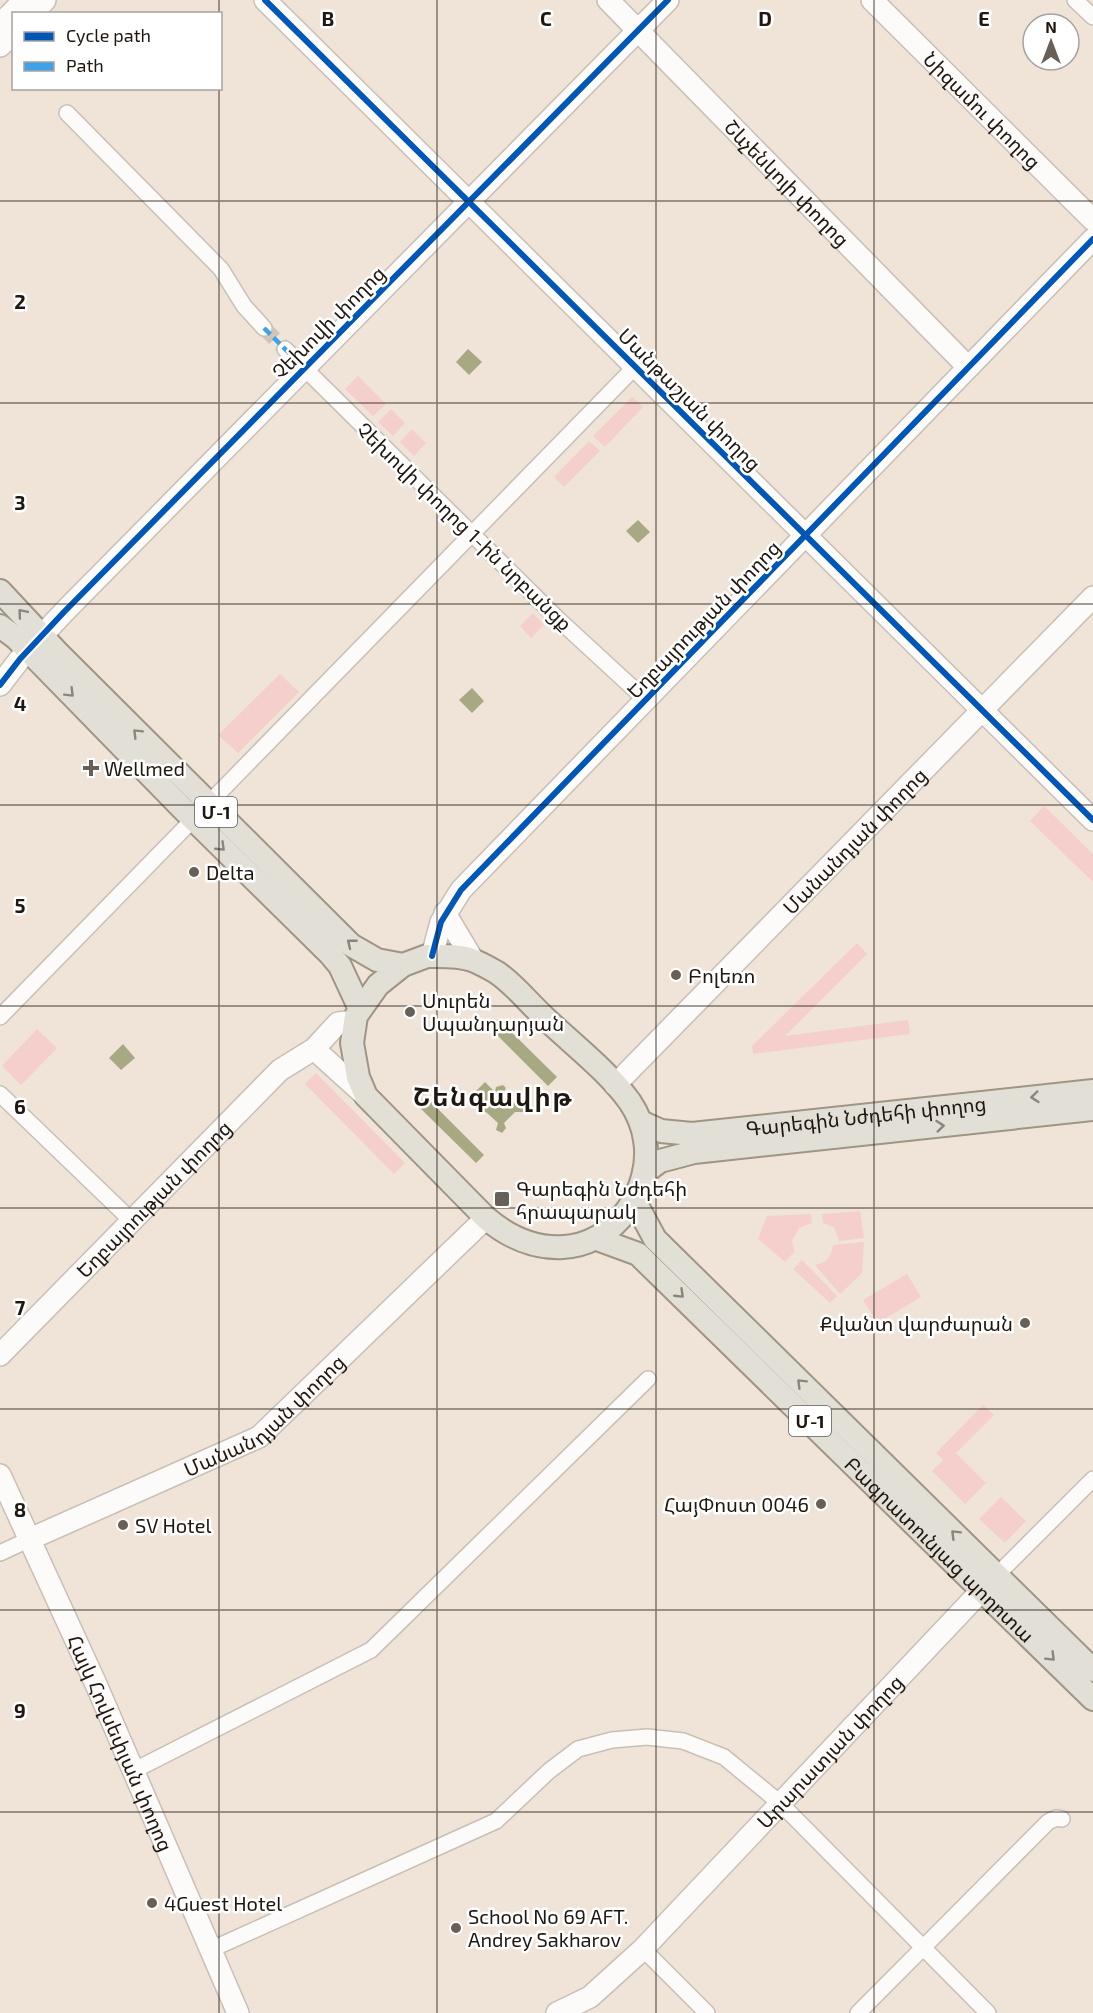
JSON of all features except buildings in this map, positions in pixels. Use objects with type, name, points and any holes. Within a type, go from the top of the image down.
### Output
[{"type":"main road","name":"Մ-1","points":[[0,591],[36,644],[201,812],[330,954],[340,966],[357,1015]]},
{"type":"main road","name":"Մ-1","points":[[0,626],[36,644]]},
{"type":"main road","name":"Մ-1","points":[[201,812],[351,945],[377,960],[403,965]]},
{"type":"main road","points":[[432,956],[455,956],[473,960],[498,973],[615,1085],[629,1101],[641,1122],[646,1142],[644,1173],[634,1200],[621,1219],[597,1239],[559,1248],[528,1243],[507,1234],[486,1218],[366,1096],[354,1060],[352,1043],[357,1015],[378,985],[403,965],[432,956]]},
{"type":"main road","name":"Գարեգին Նժդեհի փողոց","points":[[641,1122],[661,1131],[692,1134],[1093,1091]]},
{"type":"main road","name":"Գարեգին Նժդեհի փողոց","points":[[644,1173],[660,1161],[694,1152],[1093,1109]]},
{"type":"main road","name":"Բագրատունյաց պողոտա","points":[[634,1200],[655,1239],[990,1582],[1093,1699]]},
{"type":"main road","name":"Բագրատունյաց պողոտա","points":[[597,1239],[638,1254],[990,1582],[1093,1670]]},
{"type":"street","points":[[12,12],[24,0]]},
{"type":"street","points":[[34,12],[45,0]]},
{"type":"street","name":"Մանթաշյան փողոց","points":[[265,0],[1093,820]]},
{"type":"street","name":"Շևչենկոյի փողոց","points":[[608,0],[967,366]]},
{"type":"street","name":"Չեխովի փողոց","points":[[0,685],[7,672],[64,612],[668,0]]},
{"type":"street","name":"Նիզամու փողոց","points":[[872,0],[1093,220]]},
{"type":"street","points":[[1075,0],[1093,17]]},
{"type":"street","points":[[0,25],[12,12]]},
{"type":"street","points":[[0,46],[12,35]]},
{"type":"street","points":[[67,113],[221,269],[244,306],[264,328]]},
{"type":"street","name":"Եղբայրության փողոց","points":[[432,956],[436,933],[445,913],[476,874],[894,447],[967,366],[1093,239]]},
{"type":"street","name":"Չեխովի փողոց 1-ին նրբանցք","points":[[285,349],[647,701]]},
{"type":"street","points":[[0,1017],[635,367]]},
{"type":"street","name":"Մանանդյան փողոց","points":[[615,1085],[1093,597]]},
{"type":"street","points":[[445,913],[473,960]]},
{"type":"street","name":"Եղբայրության փողոց","points":[[0,1355],[280,1070],[314,1049],[338,1023],[357,1015]]},
{"type":"street","points":[[314,1049],[366,1096]]},
{"type":"street","points":[[0,1094],[133,1222]]},
{"type":"street","name":"Մանանդյան փողոց","points":[[0,1553],[259,1437],[486,1218]]},
{"type":"street","points":[[133,1771],[371,1650],[648,1379]]},
{"type":"street","name":"Հայկ Հովսեփյան փողոց","points":[[0,1475],[133,1771],[238,2013]]},
{"type":"street","name":"Արարատյան փողոց","points":[[557,2013],[590,1997],[643,1949],[990,1582],[1093,1479]]},
{"type":"street","points":[[210,1950],[496,1821],[549,1771],[578,1749],[612,1740],[647,1737],[683,1742],[724,1757],[780,1803],[988,2013]]},
{"type":"street","points":[[858,2013],[1048,1822],[1056,1818],[1062,1819]]},
{"type":"street","points":[[643,1949],[707,2013]]},
{"type":"shaded area","points":[[468,349],[482,362],[469,375],[456,362]]},
{"type":"shaded area","points":[[358,376],[386,404],[373,416],[345,389]]},
{"type":"shaded area","points":[[632,397],[643,407],[605,447],[593,436]]},
{"type":"shaded area","points":[[391,409],[405,423],[393,436],[378,422]]},
{"type":"shaded area","points":[[412,429],[426,443],[414,456],[400,442]]},
{"type":"shaded area","points":[[589,441],[600,451],[564,487],[554,477]]},
{"type":"shaded area","points":[[638,520],[650,532],[638,543],[626,531]]},
{"type":"shaded area","points":[[533,613],[544,625],[531,638],[520,626]]},
{"type":"shaded area","points":[[280,674],[299,692],[238,753],[218,735]]},
{"type":"shaded area","points":[[472,688],[484,701],[472,713],[459,700]]},
{"type":"shaded area","points":[[1044,806],[1093,854],[1093,882],[1030,821]]},
{"type":"shaded area","points":[[857,943],[867,954],[785,1036],[908,1020],[910,1034],[753,1054],[752,1046]]},
{"type":"shaded area","points":[[498,1019],[557,1077],[548,1086],[489,1027]]},
{"type":"shaded area","points":[[37,1029],[57,1048],[21,1085],[2,1066]]},
{"type":"shaded area","points":[[123,1044],[135,1058],[121,1070],[109,1058]]},
{"type":"shaded area","points":[[316,1073],[405,1163],[394,1174],[305,1084]]},
{"type":"shaded area","points":[[485,1082],[495,1092],[496,1087],[503,1085],[506,1088],[503,1093],[515,1104],[519,1102],[524,1105],[523,1112],[515,1112],[504,1123],[506,1128],[502,1133],[496,1130],[498,1123],[486,1112],[480,1114],[477,1111],[479,1103],[483,1102],[474,1093]]},
{"type":"shaded area","points":[[425,1096],[484,1155],[476,1163],[417,1105]]},
{"type":"shaded area","points":[[860,1211],[864,1238],[839,1241],[834,1227],[823,1223],[822,1214]]},
{"type":"shaded area","points":[[811,1214],[812,1223],[799,1228],[792,1241],[794,1252],[785,1262],[758,1239],[767,1216]]},
{"type":"shaded area","points":[[864,1242],[862,1273],[840,1294],[815,1265],[828,1259],[833,1245]]},
{"type":"shaded area","points":[[802,1260],[837,1296],[830,1303],[793,1269]]},
{"type":"shaded area","points":[[907,1274],[921,1297],[878,1323],[863,1300]]},
{"type":"shaded area","points":[[983,1405],[994,1415],[956,1453],[986,1483],[965,1504],[932,1471],[943,1460],[936,1453]]},
{"type":"shaded area","points":[[1001,1497],[1026,1521],[1005,1543],[979,1519]]},
{"type":"tunnel","points":[[264,328],[285,349]]},
{"type":"marked path","points":[[264,328],[305,369]]},
{"type":"cycle path","points":[[265,0],[1093,820]]},
{"type":"cycle path","points":[[0,685],[20,659],[64,612],[668,0]]},
{"type":"cycle path","points":[[432,956],[441,922],[461,890],[1093,239]]},
{"type":"place","name":"Wellmed","points":[[91,768]]},
{"type":"place","name":"Delta","points":[[194,872]]},
{"type":"place","name":"Բոլեռո","points":[[676,975]]},
{"type":"place","name":"Սուրեն Սպանդարյան","points":[[410,1012]]},
{"type":"place","name":"Գարեգին Նժդեհի հրապարակ","points":[[502,1199]]},
{"type":"place","name":"Քվանտ վարժարան","points":[[1025,1323]]},
{"type":"place","name":"ՀայՓոստ 0046","points":[[821,1504]]},
{"type":"place","name":"SV Hotel","points":[[123,1525]]},
{"type":"place","name":"4Guest Hotel","points":[[152,1903]]},
{"type":"place","name":"School No 69 AFT. Andrey Sakharov","points":[[456,1928]]},
{"type":"district","name":"Շենգավիթ","points":[[493,1095]]}]
